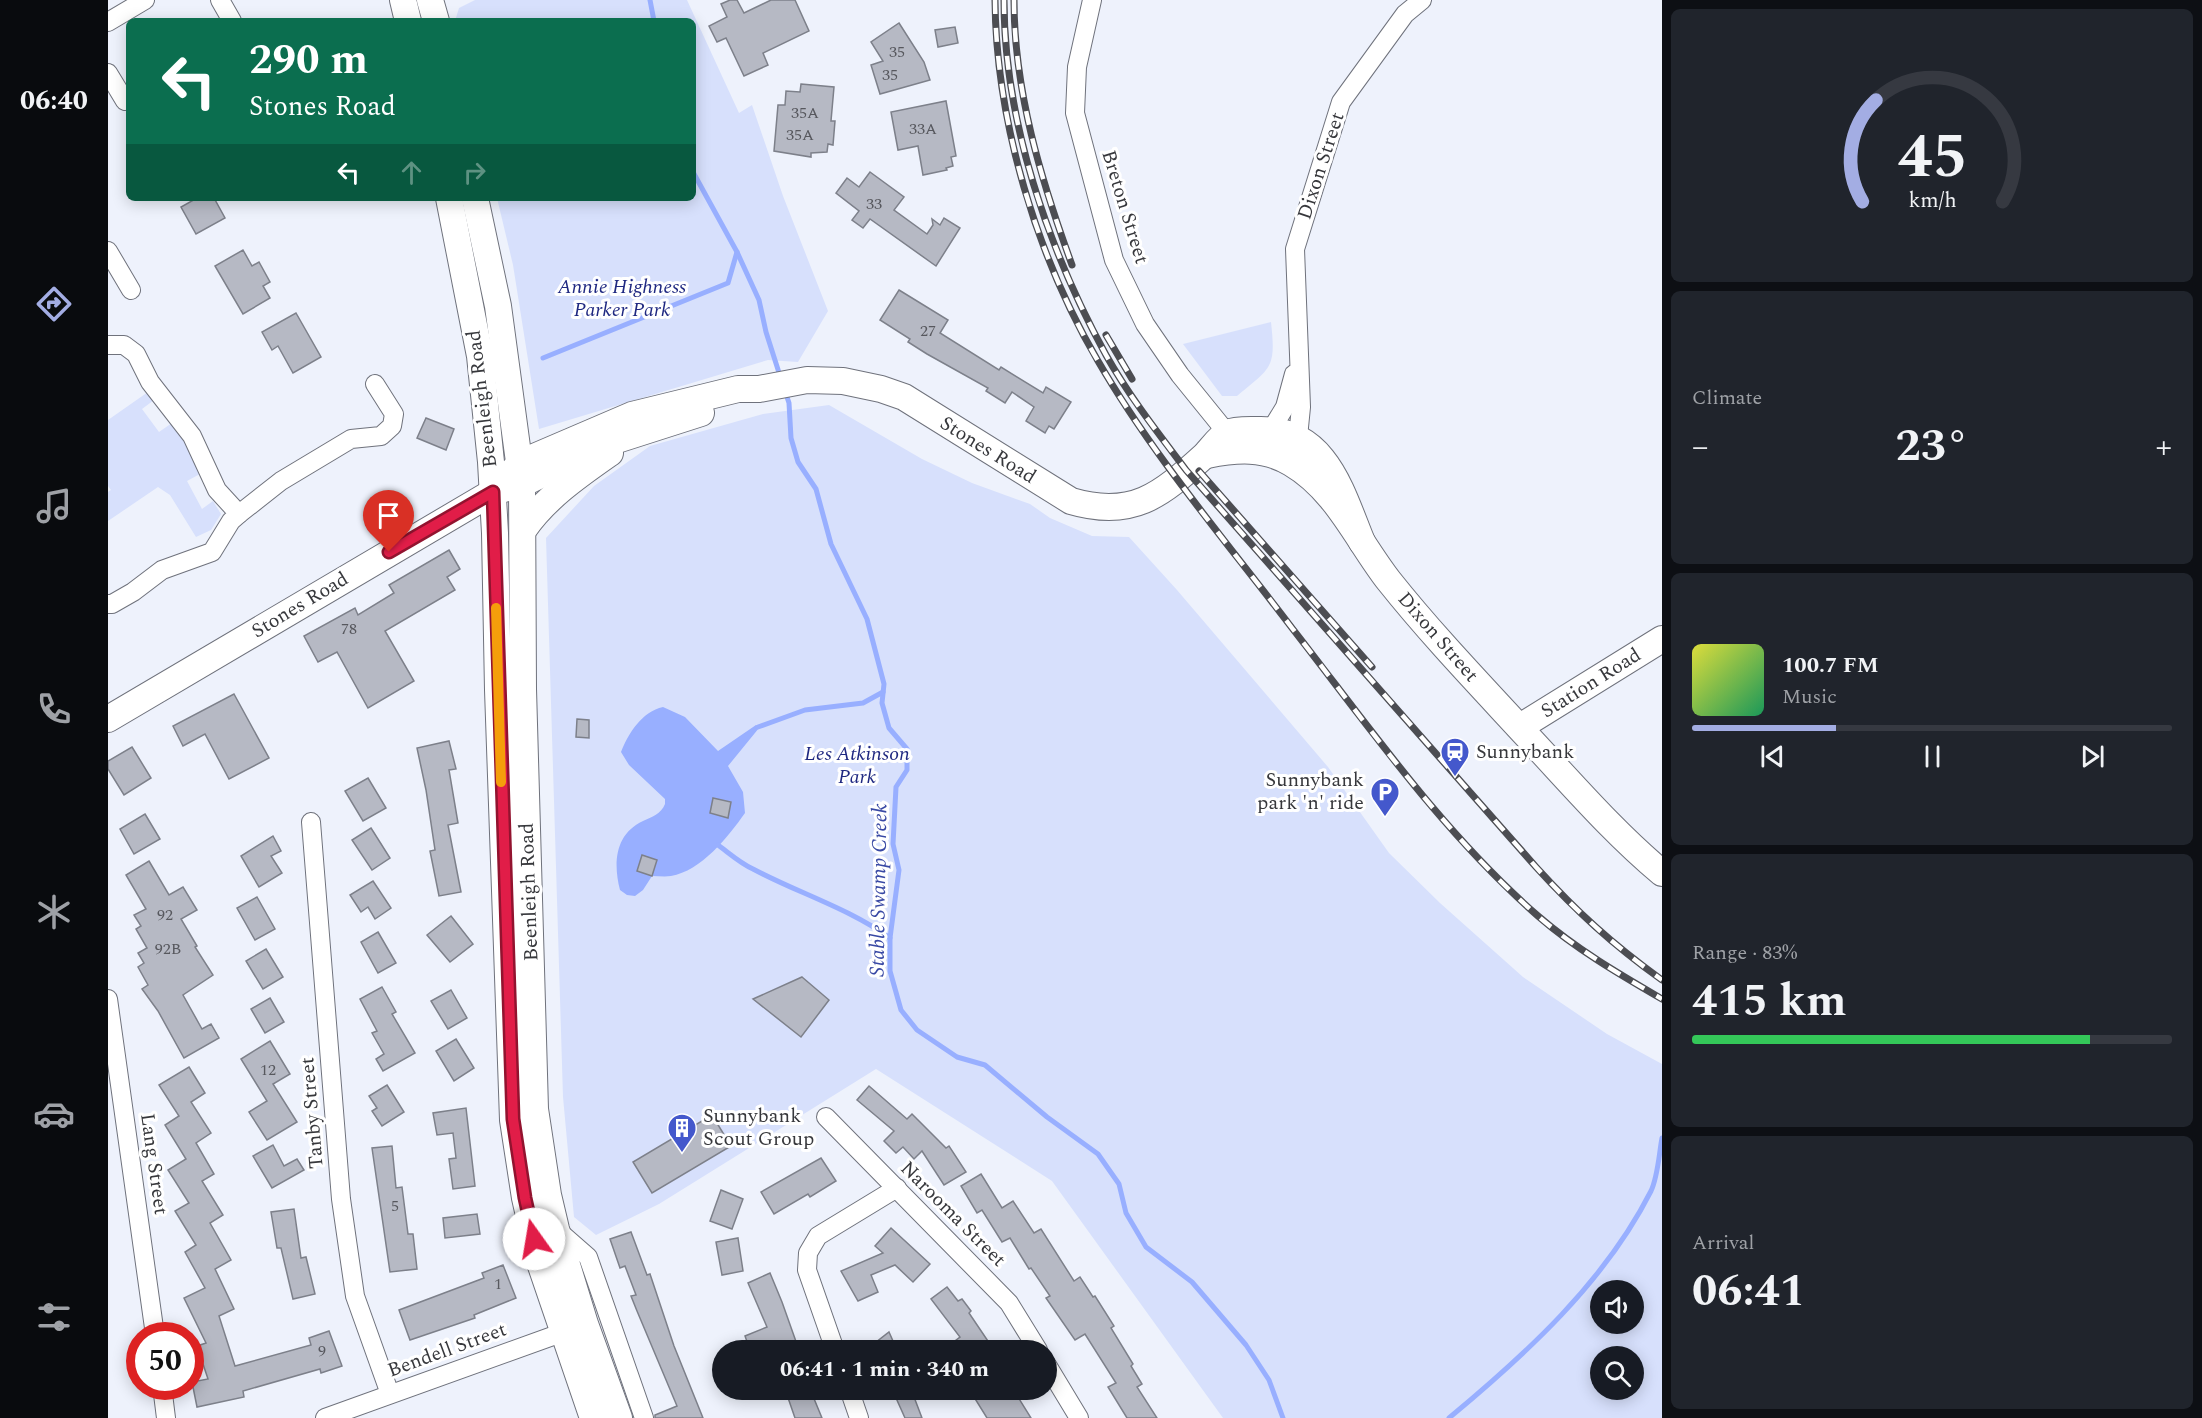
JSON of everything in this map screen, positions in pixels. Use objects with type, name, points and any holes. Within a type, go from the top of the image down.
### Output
[{"type":"street","points":[[108,22],[129,16],[145,0]]},
{"type":"street","points":[[220,0],[230,18]]},
{"type":"street","points":[[430,0],[435,18]]},
{"type":"street","name":"Breton Street","points":[[1092,0],[1077,67],[1075,112],[1114,260],[1145,324],[1180,375],[1227,433]]},
{"type":"street","name":"Dixon Street","points":[[1290,462],[1298,437],[1301,407],[1295,249],[1341,102],[1405,14],[1422,0]]},
{"type":"street","points":[[108,73],[125,101]]},
{"type":"street","name":"Beenleigh Road","points":[[450,201],[480,356],[493,492],[513,1119],[525,1198],[539,1260],[619,1418]]},
{"type":"street","name":"Beenleigh Road","points":[[476,201],[498,306],[521,474],[524,529],[523,689],[535,1109],[548,1195],[593,1418]]},
{"type":"street","points":[[108,251],[131,290]]},
{"type":"street","points":[[108,345],[124,345],[136,354],[150,382],[192,435],[217,490],[239,514]]},
{"type":"street","name":"Dixon Street","points":[[1298,360],[1285,407],[1268,441],[1335,502],[1388,580],[1627,844],[1662,873]]},
{"type":"street","name":"Stones Road","points":[[108,719],[521,474],[632,415],[738,389],[759,389],[807,380],[843,381],[881,389],[904,398],[1071,501],[1093,508],[1128,507],[1140,503],[1204,456],[1227,433],[1268,441]]},
{"type":"street","points":[[108,604],[133,592],[162,570],[212,552],[231,521],[281,480],[351,439],[381,436],[392,426],[394,414],[375,384]]},
{"type":"street","name":"Stones Road","points":[[521,474],[598,446],[635,436],[738,399],[759,389]]},
{"type":"street","name":"Stones Road","points":[[524,529],[535,512],[547,501],[635,436]]},
{"type":"street","name":"Dixon Street","points":[[1298,437],[1323,457],[1334,473],[1362,542]]},
{"type":"street","name":"Stones Road","points":[[1204,456],[1268,441],[1298,437]]},
{"type":"street","name":"Station Road","points":[[1520,727],[1662,639]]},
{"type":"street","name":"Tanby Street","points":[[311,822],[341,1199],[355,1296],[390,1394]]},
{"type":"street","name":"Lang Street","points":[[109,1008],[153,1322]]},
{"type":"street","name":"Narooma Street","points":[[826,1117],[1009,1303],[1032,1340]]},
{"type":"street","points":[[832,1340],[807,1270],[808,1253],[818,1236],[897,1188]]},
{"type":"street","points":[[556,1229],[588,1257],[644,1418]]},
{"type":"street","name":"Bendell Street","points":[[333,1417],[390,1394],[574,1328]]},
{"type":"street","points":[[1057,1382],[1079,1418]]},
{"type":"street","points":[[164,1400],[166,1418]]},
{"type":"street","points":[[853,1400],[859,1418]]},
{"type":"green space","name":"Annie Highness Parker Park","points":[[475,0],[687,0],[695,18],[456,18],[459,8]]},
{"type":"green space","name":"Annie Highness Parker Park","points":[[696,20],[739,113],[752,105],[783,196],[828,311],[798,362],[768,360],[539,429],[513,265],[498,201],[696,201]]},
{"type":"green space","points":[[1271,322],[1273,349],[1269,365],[1258,379],[1237,396],[1222,396],[1183,344]]},
{"type":"green space","points":[[148,392],[154,400],[142,409],[159,432],[172,423],[186,440],[200,474],[187,481],[202,509],[213,501],[221,514],[211,530],[196,537],[170,495],[158,487],[108,521],[108,492],[111,490],[108,486],[108,420]]},
{"type":"green space","name":"Les Atkinson Park","points":[[829,405],[922,459],[972,483],[1030,504],[1050,518],[1092,536],[1129,537],[1328,767],[1389,853],[1440,903],[1523,977],[1607,1034],[1662,1064],[1662,1418],[1223,1418],[1052,1181],[876,1069],[659,1204],[596,1235],[574,1217],[563,1097],[546,538],[594,486],[650,446],[763,414]]},
{"type":"water","points":[[663,707],[685,717],[718,751],[756,725],[759,728],[728,766],[743,792],[745,813],[713,852],[693,867],[671,876],[652,876],[643,890],[635,896],[627,895],[620,890],[618,880],[618,850],[627,833],[656,815],[665,804],[665,799],[629,765],[621,752],[637,724],[649,713]]},
{"type":"building","points":[[737,0],[744,13],[771,0],[795,0],[809,31],[763,53],[768,65],[744,76],[726,38],[717,42],[709,26],[727,17],[721,4]]},
{"type":"building","points":[[899,23],[924,62],[930,80],[880,94],[871,65],[883,61],[871,42]]},
{"type":"building","points":[[955,27],[958,43],[938,47],[935,30]]},
{"type":"building","points":[[801,84],[834,87],[831,121],[835,121],[833,145],[828,144],[827,152],[811,153],[811,157],[774,151],[778,105],[785,105],[786,91],[800,92]]},
{"type":"building","points":[[946,101],[956,156],[951,157],[953,166],[946,168],[947,170],[923,175],[918,146],[898,150],[891,112]]},
{"type":"building","points":[[870,172],[904,197],[894,210],[927,234],[933,225],[932,219],[940,225],[944,218],[960,228],[936,266],[870,219],[863,228],[852,220],[859,211],[836,193],[847,178],[859,187]]},
{"type":"building","points":[[192,201],[216,201],[225,218],[196,234],[181,207]]},
{"type":"building","points":[[243,250],[252,266],[259,262],[270,282],[263,286],[270,298],[243,314],[215,266]]},
{"type":"building","points":[[899,290],[948,320],[940,333],[999,370],[1001,367],[1043,393],[1046,387],[1071,402],[1054,429],[1049,426],[1045,433],[1026,421],[1034,407],[1012,392],[1005,403],[986,391],[988,388],[927,354],[908,342],[910,339],[880,320]]},
{"type":"building","points":[[296,313],[321,357],[293,373],[278,346],[272,350],[262,332]]},
{"type":"building","points":[[426,418],[454,429],[446,450],[417,438]]},
{"type":"building","points":[[449,550],[460,569],[447,577],[455,590],[385,631],[414,681],[368,708],[337,652],[318,662],[304,636],[355,608],[358,615],[394,593],[389,585]]},
{"type":"building","points":[[234,694],[269,758],[229,779],[205,734],[183,746],[173,726]]},
{"type":"building","points":[[577,719],[589,720],[589,738],[576,737]]},
{"type":"building","points":[[449,741],[456,769],[449,770],[458,823],[448,825],[461,892],[439,896],[430,851],[435,850],[417,748]]},
{"type":"building","points":[[132,747],[151,778],[124,795],[108,769],[108,761]]},
{"type":"building","points":[[368,778],[386,808],[363,821],[345,791]]},
{"type":"building","points":[[713,798],[731,802],[728,818],[710,813]]},
{"type":"building","points":[[145,814],[160,839],[134,854],[120,829]]},
{"type":"building","points":[[371,828],[390,858],[372,870],[352,840]]},
{"type":"building","points":[[273,836],[281,851],[271,856],[282,873],[259,887],[241,856]]},
{"type":"building","points":[[642,855],[657,860],[652,876],[637,871]]},
{"type":"building","points":[[149,861],[169,895],[183,887],[197,910],[181,919],[213,975],[183,995],[202,1029],[211,1024],[219,1038],[184,1058],[158,1011],[142,989],[148,985],[138,967],[144,963],[138,953],[147,948],[136,929],[141,926],[134,915],[146,909],[126,875]]},
{"type":"building","points":[[373,881],[391,908],[375,919],[368,907],[361,912],[350,895]]},
{"type":"building","points":[[257,897],[275,929],[255,940],[237,908]]},
{"type":"building","points":[[451,916],[473,944],[450,962],[427,935]]},
{"type":"building","points":[[378,932],[396,963],[378,973],[361,942]]},
{"type":"building","points":[[266,949],[283,977],[263,989],[246,961]]},
{"type":"building","points":[[802,977],[829,1000],[801,1037],[753,999]]},
{"type":"building","points":[[382,987],[396,1012],[392,1014],[415,1053],[383,1071],[376,1059],[384,1054],[372,1033],[377,1031],[360,999]]},
{"type":"building","points":[[451,990],[467,1018],[448,1029],[431,1001]]},
{"type":"building","points":[[270,998],[284,1022],[265,1033],[251,1009]]},
{"type":"building","points":[[456,1039],[474,1068],[454,1081],[436,1051]]},
{"type":"building","points":[[270,1041],[290,1074],[273,1084],[297,1122],[267,1140],[249,1112],[267,1101],[241,1059]]},
{"type":"building","points":[[189,1067],[205,1093],[191,1102],[211,1133],[196,1143],[214,1174],[202,1181],[223,1215],[210,1223],[231,1260],[215,1269],[234,1309],[219,1316],[235,1366],[311,1345],[309,1338],[329,1331],[342,1366],[321,1373],[320,1369],[243,1391],[244,1397],[197,1407],[196,1400],[204,1400],[204,1380],[208,1379],[204,1367],[204,1344],[206,1343],[204,1322],[196,1322],[184,1298],[205,1288],[185,1252],[196,1245],[175,1211],[189,1203],[168,1170],[186,1159],[165,1125],[179,1116],[159,1085]]},
{"type":"building","points":[[387,1085],[404,1112],[382,1126],[372,1111],[377,1108],[369,1096]]},
{"type":"building","points":[[869,1086],[907,1119],[912,1114],[946,1148],[949,1146],[966,1172],[944,1185],[922,1151],[914,1159],[903,1147],[896,1153],[884,1141],[894,1131],[857,1100]]},
{"type":"building","points":[[466,1108],[475,1186],[453,1189],[449,1159],[456,1158],[453,1133],[437,1135],[433,1113]]},
{"type":"building","name":"Sunnybank Scout Group","points":[[712,1115],[731,1146],[652,1193],[633,1162]]},
{"type":"building","points":[[273,1145],[284,1166],[297,1159],[304,1170],[272,1188],[253,1156]]},
{"type":"building","points":[[392,1146],[396,1188],[402,1187],[408,1234],[413,1234],[417,1269],[390,1272],[372,1148]]},
{"type":"building","points":[[821,1158],[836,1181],[810,1197],[808,1194],[774,1214],[761,1192]]},
{"type":"building","points":[[981,1174],[1002,1208],[1013,1201],[1034,1233],[1041,1229],[1074,1281],[1080,1277],[1093,1297],[1095,1296],[1114,1326],[1111,1328],[1133,1364],[1131,1366],[1142,1384],[1137,1387],[1157,1418],[1127,1418],[1108,1387],[1116,1383],[1085,1334],[1075,1340],[1046,1298],[1050,1296],[1031,1268],[1029,1269],[1010,1238],[1002,1242],[982,1210],[977,1213],[961,1186]]},
{"type":"building","points":[[721,1190],[743,1199],[732,1229],[710,1221]]},
{"type":"building","points":[[294,1209],[301,1258],[306,1257],[315,1294],[293,1299],[281,1248],[277,1248],[271,1212]]},
{"type":"building","points":[[477,1214],[480,1234],[445,1238],[443,1218]]},
{"type":"building","points":[[891,1228],[930,1264],[913,1282],[895,1265],[871,1275],[878,1292],[858,1301],[841,1271],[883,1253],[875,1246]]},
{"type":"building","points":[[631,1232],[647,1275],[650,1274],[674,1346],[703,1418],[655,1418],[655,1415],[677,1406],[631,1296],[636,1295],[625,1266],[620,1268],[610,1239]]},
{"type":"building","points":[[738,1238],[743,1271],[722,1275],[716,1242]]},
{"type":"building","points":[[503,1265],[516,1298],[474,1315],[475,1318],[410,1340],[399,1310],[484,1278],[482,1273]]},
{"type":"building","points":[[770,1273],[795,1340],[746,1340],[745,1336],[767,1327],[748,1283]]},
{"type":"building","points":[[947,1287],[958,1301],[962,1299],[987,1340],[956,1340],[960,1337],[931,1299]]},
{"type":"building","points":[[889,1332],[893,1340],[879,1340]]},
{"type":"building","points":[[789,1400],[815,1400],[822,1418],[795,1418]]},
{"type":"building","points":[[897,1400],[915,1400],[922,1418],[905,1418]]},
{"type":"building","points":[[976,1400],[1020,1400],[1031,1418],[987,1418]]},
{"type":"waterway","name":"Stable Swamp Creek","points":[[650,0],[653,18]]},
{"type":"waterway","name":"Stable Swamp Creek","points":[[696,177],[737,252],[759,300],[766,332],[781,379]]},
{"type":"waterway","points":[[543,358],[728,283],[737,252]]},
{"type":"waterway","name":"Stable Swamp Creek","points":[[785,391],[789,403],[791,438],[798,462],[816,489],[831,544],[867,619],[884,684],[882,703],[889,728],[907,749],[907,770],[896,787],[893,844],[899,870],[890,938],[890,971],[901,1010],[917,1030],[957,1057],[985,1065],[1047,1117],[1098,1154],[1119,1184],[1126,1213],[1146,1247],[1192,1282],[1246,1345],[1269,1380],[1283,1418]]},
{"type":"waterway","points":[[758,727],[805,710],[863,703],[883,692]]},
{"type":"waterway","points":[[718,845],[748,867],[840,909],[890,938]]},
{"type":"waterway","points":[[1449,1418],[1535,1342],[1562,1315],[1611,1256],[1651,1191],[1657,1172],[1662,1138]]},
{"type":"railway","points":[[995,0],[997,46],[1003,93],[1024,187],[1039,233],[1076,321],[1142,431],[1379,741],[1470,850],[1503,884],[1552,928],[1598,960],[1662,999]]},
{"type":"railway","points":[[1004,0],[1006,46],[1012,92],[1033,183],[1048,228],[1085,314],[1106,355],[1134,400],[1186,470],[1536,867],[1596,927],[1662,980]]},
{"type":"railway","points":[[1014,0],[1019,68],[1031,135],[1072,265]]},
{"type":"railway","points":[[1106,335],[1132,379]]},
{"type":"railway","points":[[1199,471],[1372,667]]},
{"type":"slow traffic","points":[[496,608],[501,782]]},
{"type":"place","name":"Sunnybank","points":[[1455,778]]},
{"type":"place","name":"Sunnybank park 'n' ride","points":[[1385,818]]},
{"type":"place","name":"Sunnybank Scout Group","points":[[682,1154]]},
{"type":"route","points":[[389,552],[493,492],[513,1119],[534,1239]]}]
